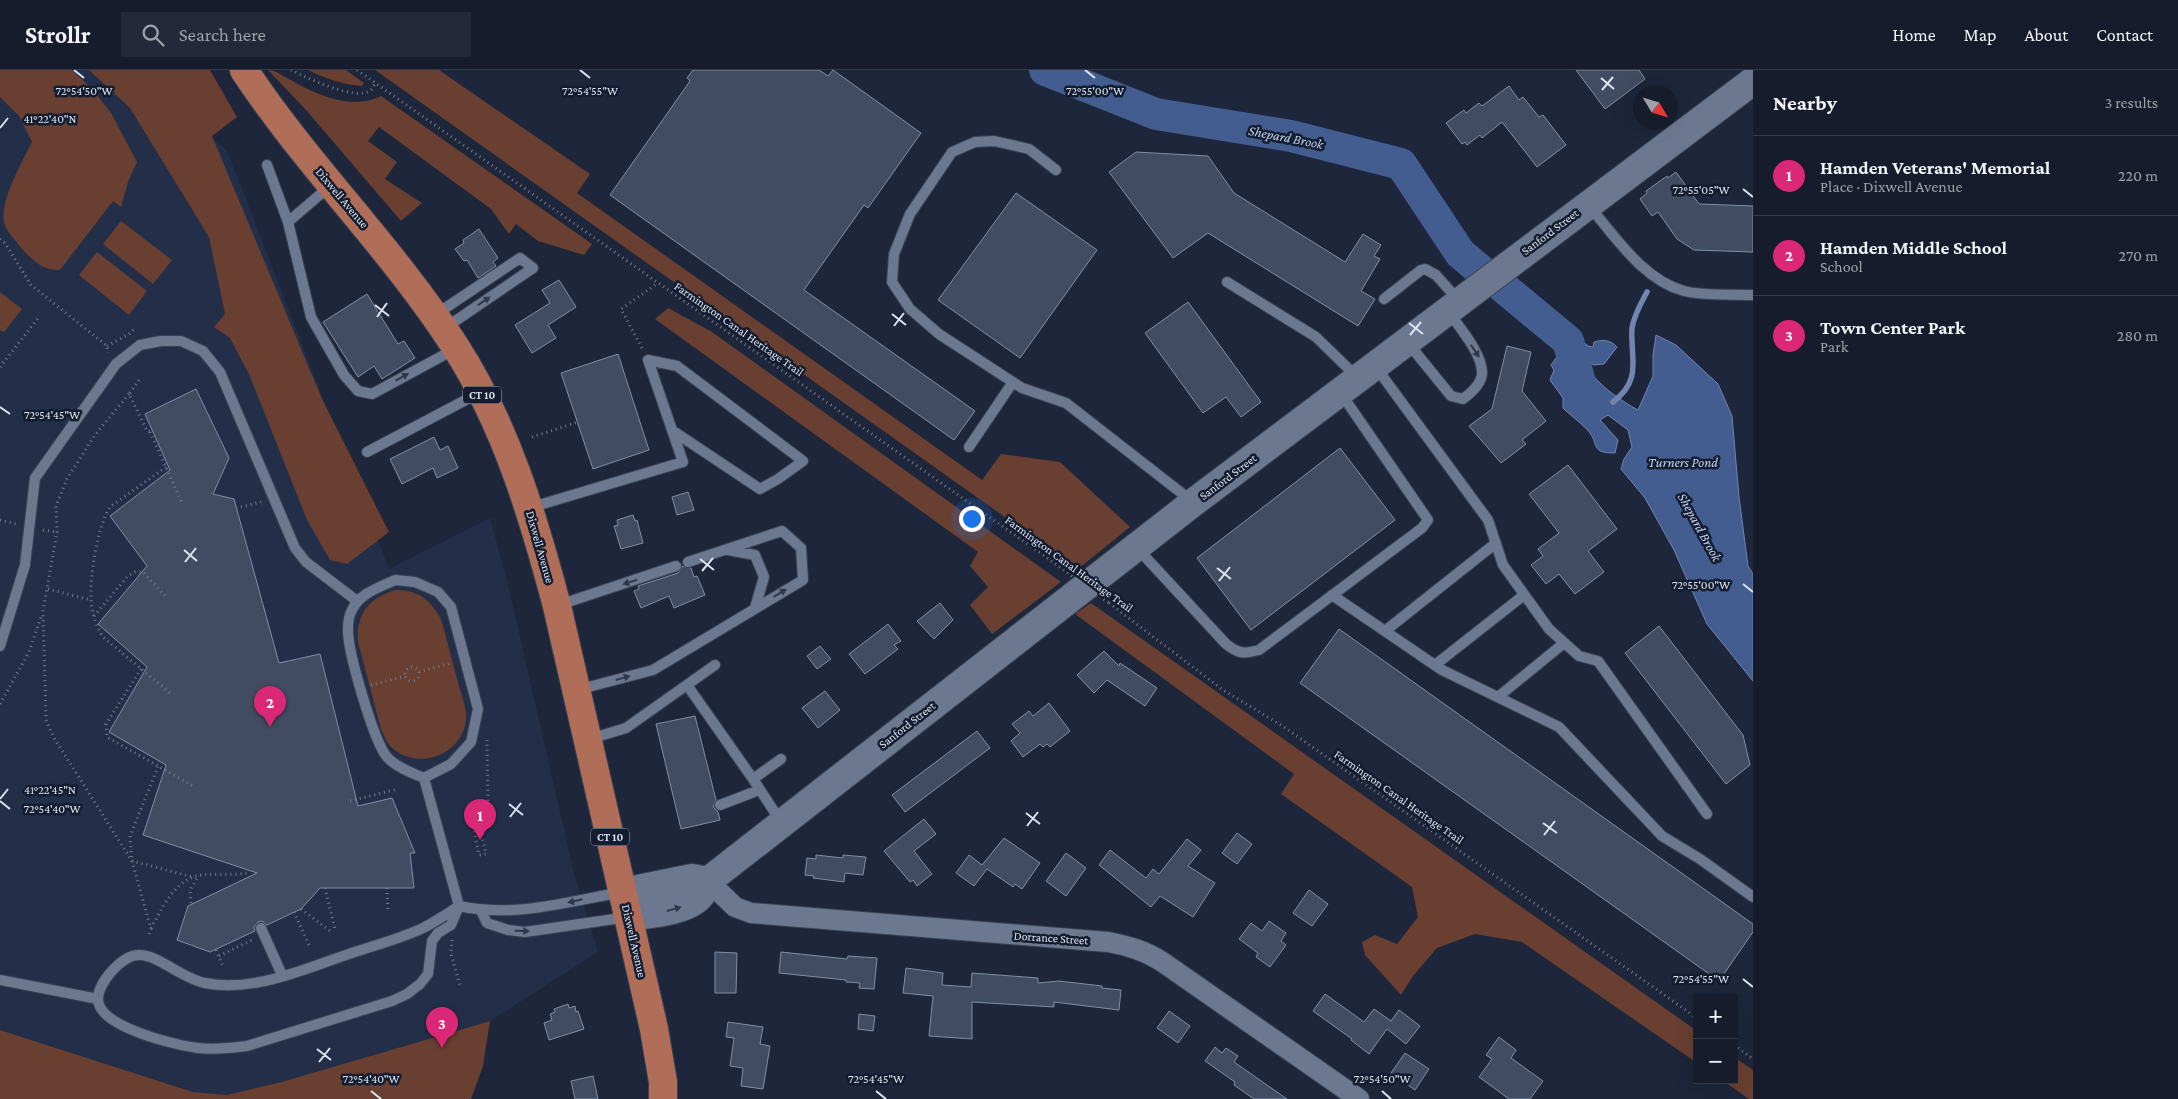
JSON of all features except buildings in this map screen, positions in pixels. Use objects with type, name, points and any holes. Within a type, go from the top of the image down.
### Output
[{"type":"main road","name":"Dixwell Avenue","points":[[244,70],[272,111],[382,246],[445,331],[480,392],[517,471],[557,606],[660,1061],[663,1099]]},
{"type":"street","name":"Sanford Street","points":[[708,881],[1194,502],[1357,378],[1587,204],[1750,89]]},
{"type":"street","points":[[625,904],[692,878],[708,881]]},
{"type":"street","name":"Dorrance Street","points":[[708,881],[735,907],[751,913],[1108,942],[1130,946],[1149,953],[1359,1099]]},
{"type":"lane","points":[[1056,170],[1029,149],[994,141],[975,142],[952,152],[910,214],[894,254],[892,282],[910,309],[939,334],[1022,388],[1066,403],[1194,502]]},
{"type":"lane","points":[[267,165],[288,222],[311,317],[344,376],[358,391],[372,394],[445,331],[520,258],[533,268],[445,331]]},
{"type":"lane","points":[[288,222],[331,185]]},
{"type":"lane","points":[[1587,204],[1637,261],[1660,281],[1685,291],[1753,295]]},
{"type":"lane","points":[[1384,299],[1421,270],[1425,269],[1436,275],[1480,359],[1482,375],[1475,389],[1463,399],[1451,396],[1406,341]]},
{"type":"lane","points":[[1227,282],[1316,337],[1344,362],[1488,520],[1503,565],[1549,629],[1579,656],[1598,661],[1707,814]]},
{"type":"lane","points":[[0,646],[25,565],[35,478],[116,364],[140,345],[161,341],[182,341],[203,351],[220,372],[295,548],[306,562],[357,601]]},
{"type":"lane","points":[[529,508],[683,462],[648,360]]},
{"type":"lane","points":[[648,360],[677,366],[803,461],[760,489],[673,431]]},
{"type":"lane","points":[[1136,547],[1226,644],[1237,652],[1258,650],[1422,528],[1428,520],[1357,378]]},
{"type":"lane","points":[[969,447],[1013,382]]},
{"type":"lane","points":[[367,452],[480,392]]},
{"type":"lane","points":[[576,691],[653,670],[803,580],[801,548],[782,531],[688,562]]},
{"type":"lane","points":[[1385,631],[1496,543]]},
{"type":"lane","points":[[727,549],[755,554],[764,577],[755,608]]},
{"type":"lane","points":[[557,606],[676,566]]},
{"type":"lane","points":[[395,580],[414,582],[438,592],[450,607],[478,709],[471,742],[451,764],[424,778],[406,770],[388,758],[379,744],[353,661],[348,630],[351,612],[357,601],[367,592],[395,580]]},
{"type":"lane","points":[[1332,595],[1435,665],[1559,727],[1662,836],[1700,859],[1753,896]]},
{"type":"lane","points":[[1435,665],[1524,595]]},
{"type":"lane","points":[[1498,697],[1564,643]]},
{"type":"lane","points":[[588,740],[626,728],[715,666]]},
{"type":"lane","points":[[687,685],[782,823]]},
{"type":"lane","points":[[752,779],[781,759]]},
{"type":"lane","points":[[424,778],[458,906],[451,925],[438,933],[432,941],[428,974],[420,984],[407,994],[392,1001],[247,1046],[223,1049],[199,1048],[162,1039],[114,1022],[103,1012],[98,999],[103,984],[119,964],[129,957],[140,955],[152,958],[188,978],[205,983],[230,986],[252,983],[282,975],[411,933],[458,906],[481,911],[625,904]]},
{"type":"lane","points":[[720,805],[759,790]]},
{"type":"lane","points":[[481,911],[488,922],[508,930],[525,932],[625,904]]},
{"type":"lane","points":[[261,928],[282,975]]},
{"type":"lane","points":[[0,980],[98,999]]},
{"type":"path","points":[[291,70],[324,86],[361,93],[371,90],[375,83]]},
{"type":"path","name":"Farmington Canal Heritage Trail","points":[[358,70],[1043,555],[1222,690],[1284,727],[1693,1015]]},
{"type":"path","points":[[0,239],[5,243],[31,285],[107,346],[108,356]]},
{"type":"path","points":[[648,360],[621,309],[658,283]]},
{"type":"path","points":[[0,368],[39,317]]},
{"type":"path","points":[[107,346],[129,334],[135,328]]},
{"type":"path","points":[[0,704],[29,652],[43,611],[57,532],[56,506],[67,479],[95,435],[139,380]]},
{"type":"path","points":[[128,394],[147,431],[152,432],[182,503]]},
{"type":"path","points":[[532,437],[578,422]]},
{"type":"path","points":[[166,467],[110,507],[104,517],[94,560],[91,600],[94,616],[103,637],[170,693]]},
{"type":"path","points":[[236,508],[261,502]]},
{"type":"path","points":[[0,520],[16,524]]},
{"type":"path","points":[[40,529],[57,532]]},
{"type":"path","points":[[94,616],[128,576],[135,572],[143,572],[167,598]]},
{"type":"path","points":[[48,589],[91,600]]},
{"type":"path","points":[[43,611],[46,720],[54,738],[132,862],[193,877],[247,873]]},
{"type":"path","points":[[419,672],[451,664]]},
{"type":"path","points":[[405,676],[406,669],[410,666],[415,667],[419,672]]},
{"type":"path","points":[[141,668],[105,729],[107,737],[193,786]]},
{"type":"path","points":[[405,676],[408,680],[413,681],[417,679],[419,672]]},
{"type":"path","points":[[371,685],[405,676]]},
{"type":"path","points":[[480,825],[486,854],[479,855],[473,826],[480,825],[484,821],[488,808],[487,740]]},
{"type":"path","points":[[151,928],[132,862],[130,836],[158,766]]},
{"type":"path","points":[[350,800],[398,788]]},
{"type":"path","points":[[149,934],[173,893],[193,877]]},
{"type":"path","points":[[191,904],[190,890],[198,877]]},
{"type":"path","points":[[301,909],[334,931],[325,888]]},
{"type":"path","points":[[387,888],[388,912]]},
{"type":"path","points":[[294,912],[309,945]]},
{"type":"path","points":[[452,934],[451,954],[460,985]]},
{"type":"path","points":[[219,956],[242,944]]},
{"type":"path","points":[[216,950],[223,966]]},
{"type":"path","points":[[1738,1048],[1753,1059]]},
{"type":"shaded area","points":[[0,70],[118,70],[227,150],[389,569],[490,518],[507,580],[574,873],[598,952],[490,1021],[285,1081],[227,1095],[193,1092],[0,1030]]},
{"type":"shaded area","points":[[0,70],[72,70],[93,90],[111,113],[137,162],[128,182],[121,207],[113,201],[60,270],[49,269],[32,259],[13,238],[4,223],[5,203],[8,193],[32,142],[19,116],[0,97]]},
{"type":"shaded area","points":[[89,70],[210,70],[237,117],[212,136],[322,399],[389,532],[347,564],[330,560],[307,520],[249,374],[230,338],[214,327],[225,314],[209,237],[130,108]]},
{"type":"shaded area","points":[[268,70],[334,99],[358,102],[381,96],[592,244],[584,255],[538,241],[516,224],[509,234],[491,209],[379,127],[368,141],[397,162],[385,179],[422,203],[401,221],[306,110]]},
{"type":"shaded area","points":[[308,70],[346,70],[364,83],[362,86],[341,83]]},
{"type":"shaded area","points":[[375,70],[439,70],[590,174],[577,193],[982,480],[1001,454],[1060,462],[1130,527],[1078,569]]},
{"type":"shaded area","points":[[121,221],[172,260],[153,284],[103,244]]},
{"type":"shaded area","points":[[97,252],[147,291],[129,315],[79,275]]},
{"type":"shaded area","points":[[0,292],[22,309],[4,332],[0,330]]},
{"type":"shaded area","points":[[668,308],[712,332],[1061,582],[992,634],[970,605],[988,587],[970,566],[978,552],[655,319]]},
{"type":"shaded area","points":[[395,590],[417,594],[428,601],[437,612],[441,619],[466,711],[463,733],[456,743],[447,751],[424,759],[412,758],[401,754],[390,746],[381,729],[358,642],[359,623],[366,608],[386,593]]},
{"type":"shaded area","points":[[1091,603],[1693,1028],[1693,1060],[1522,942],[1475,934],[1437,948],[1413,976],[1401,995],[1365,955],[1362,942],[1375,935],[1397,944],[1418,917],[1412,887],[1281,794],[1294,774],[1075,614]]},
{"type":"shaded area","points":[[490,1021],[483,1066],[471,1099],[0,1099],[0,1030],[193,1092],[227,1095],[285,1081]]},
{"type":"shaded area","points":[[1738,1060],[1753,1070],[1753,1099],[1749,1099],[1728,1084],[1738,1084]]},
{"type":"water","name":"Turners Pond","points":[[1574,333],[1588,346],[1593,347],[1594,342],[1604,340],[1617,347],[1604,364],[1594,365],[1587,362],[1589,369],[1608,390],[1638,410],[1653,376],[1653,355],[1656,335],[1676,345],[1718,384],[1732,416],[1739,497],[1748,566],[1753,574],[1753,681],[1707,624],[1674,550],[1645,498],[1621,469],[1624,459],[1632,447],[1628,430],[1608,415],[1600,420],[1618,440],[1615,453],[1602,452],[1597,448],[1590,433],[1563,408],[1563,398],[1550,380],[1554,370],[1551,365]]},
{"type":"waterway","name":"Shepard Brook","points":[[1045,70],[1156,114],[1291,136],[1401,164],[1460,253],[1480,270]]},
{"type":"waterway","name":"Shepard Brook","points":[[1504,288],[1568,341],[1580,382]]},
{"type":"waterway","points":[[1613,402],[1628,385],[1632,376],[1632,328],[1636,314],[1647,292]]},
{"type":"place","name":"Hamden Middle School","points":[[270,727]]},
{"type":"place","name":"Hamden Veterans' Memorial","points":[[480,840]]},
{"type":"place","name":"Town Center Park","points":[[442,1048]]}]
